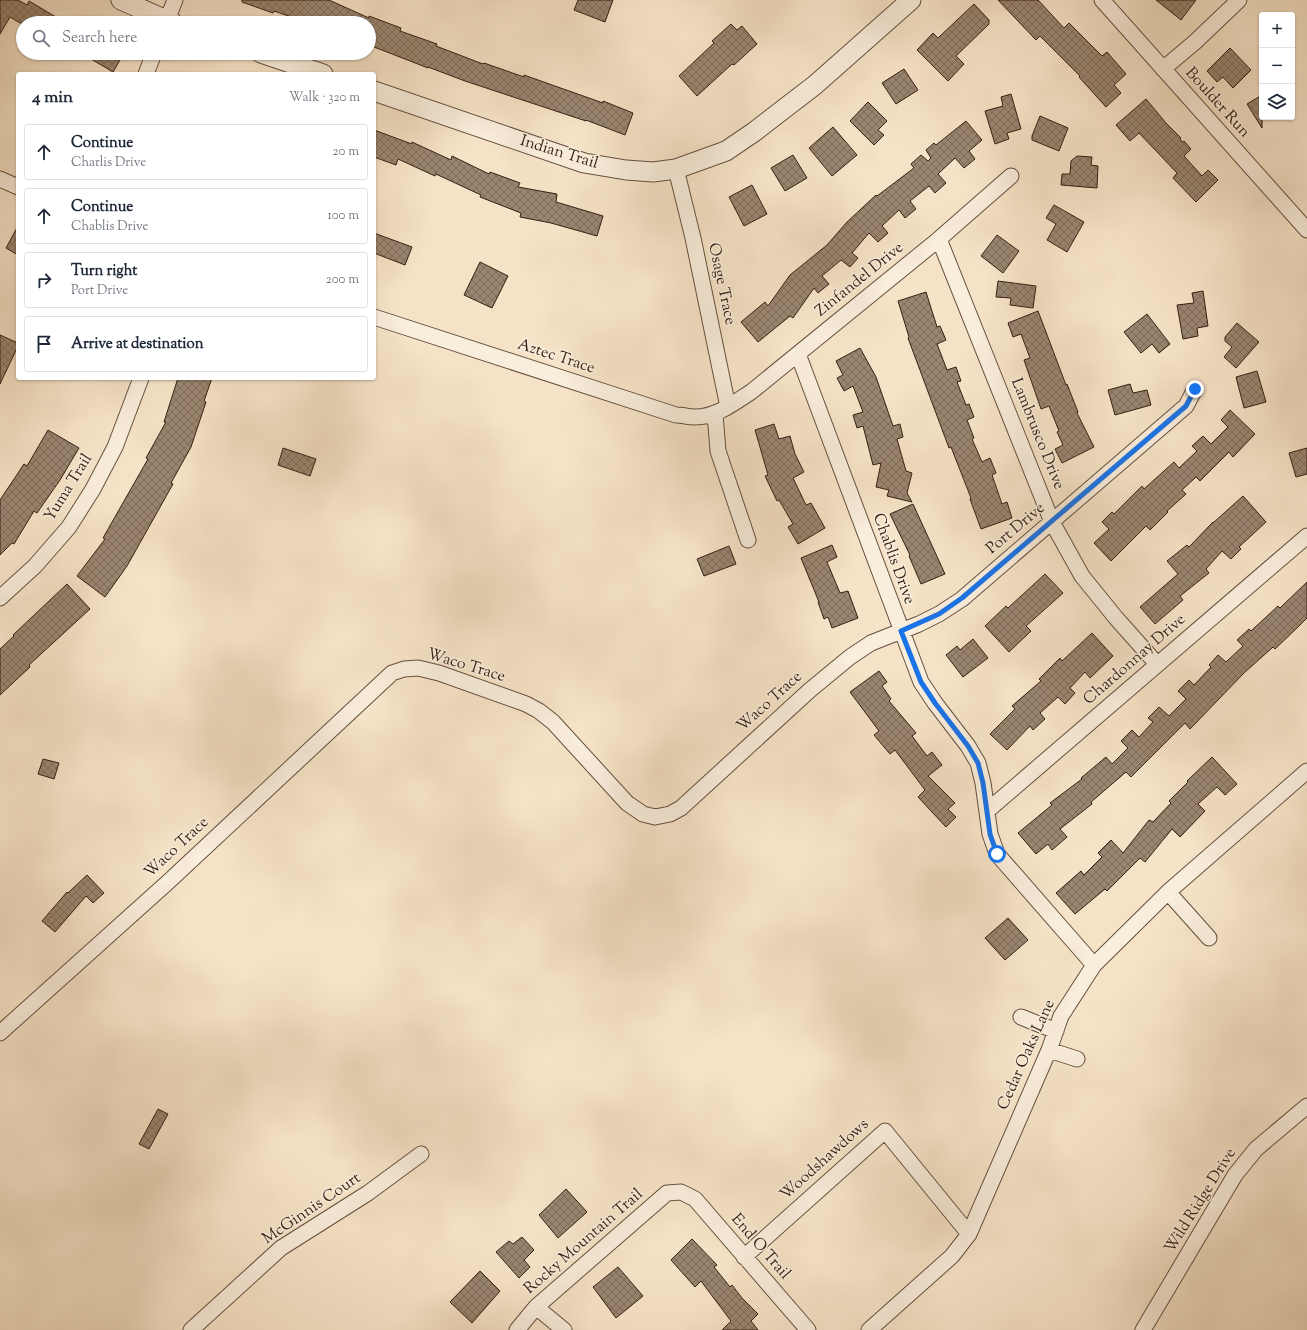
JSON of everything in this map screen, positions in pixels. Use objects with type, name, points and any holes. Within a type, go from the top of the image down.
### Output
[{"type":"street","points":[[121,0],[155,16]]},
{"type":"street","points":[[170,16],[175,0]]},
{"type":"street","name":"Indian Trail","points":[[376,93],[584,163],[626,170],[653,172],[676,169],[726,150],[754,132],[815,85],[911,0]]},
{"type":"street","name":"Boulder Run","points":[[1102,0],[1307,230]]},
{"type":"street","points":[[1163,69],[1195,42],[1239,0]]},
{"type":"street","points":[[147,72],[151,60]]},
{"type":"street","points":[[282,60],[317,72]]},
{"type":"street","name":"Osage Trace","points":[[676,169],[693,238],[722,410],[718,450],[748,540]]},
{"type":"street","name":"Zinfandel Drive","points":[[722,410],[752,392],[939,239],[1011,176]]},
{"type":"street","points":[[0,179],[16,186]]},
{"type":"street","name":"Lambrusco Drive","points":[[939,239],[1052,522],[1082,576],[1116,618],[1157,664]]},
{"type":"street","name":"Aztec Trace","points":[[376,318],[676,415],[695,417],[722,410]]},
{"type":"street","name":"Chablis Drive","points":[[798,354],[921,682],[968,746],[978,763],[983,783],[990,834],[997,854],[1094,965]]},
{"type":"street","name":"Yuma Trail","points":[[0,598],[35,566],[69,527],[89,495],[115,446],[140,380]]},
{"type":"street","name":"Port Drive","points":[[901,631],[939,614],[962,598],[1186,406],[1195,389]]},
{"type":"street","name":"Chardonnay Drive","points":[[987,811],[1307,536]]},
{"type":"street","name":"Waco Trace","points":[[0,1033],[167,883],[392,673],[404,669],[418,668],[526,704],[539,711],[553,722],[628,803],[643,814],[655,817],[670,814],[681,808],[810,690],[850,656],[871,643],[901,631]]},
{"type":"street","name":"Cedar Oaks Lane","points":[[869,1330],[952,1256],[969,1234],[1049,1050],[1061,1016],[1094,965],[1168,892],[1307,771]]},
{"type":"street","points":[[1168,892],[1210,938]]},
{"type":"street","points":[[1021,1017],[1056,1031]]},
{"type":"street","points":[[1049,1050],[1077,1059]]},
{"type":"street","name":"Wild Ridge Drive","points":[[1143,1330],[1235,1176],[1256,1149],[1307,1106]]},
{"type":"street","name":"Woodshawdows","points":[[744,1257],[885,1131],[969,1234]]},
{"type":"street","name":"McGinnis Court","points":[[191,1330],[281,1248],[368,1193],[421,1154]]},
{"type":"street","name":"End O Trail","points":[[681,1192],[695,1199],[808,1330]]},
{"type":"street","name":"Rocky Mountain Trail","points":[[517,1330],[536,1307],[667,1193],[681,1192]]},
{"type":"street","points":[[536,1307],[564,1330]]},
{"type":"building","points":[[0,0],[18,0],[27,5],[29,1],[54,16],[16,16],[16,21],[10,17],[0,34]]},
{"type":"building","points":[[242,0],[329,0],[365,16],[289,16],[274,11],[273,13],[242,2]]},
{"type":"building","points":[[578,0],[613,0],[605,22],[574,10]]},
{"type":"building","points":[[998,0],[1038,0],[1064,28],[1069,23],[1102,56],[1107,52],[1126,74],[1114,85],[1121,93],[1106,107],[1079,77],[1080,76],[1040,36],[1036,40]]},
{"type":"building","points":[[1156,0],[1196,0],[1181,20]]},
{"type":"building","points":[[974,4],[989,20],[989,24],[956,56],[964,64],[948,81],[917,50],[933,33],[938,38]]},
{"type":"building","points":[[376,19],[401,28],[400,31],[437,44],[436,46],[483,64],[484,63],[524,77],[524,75],[603,103],[603,101],[633,113],[625,135],[586,120],[428,68],[376,48]]},
{"type":"building","points":[[731,24],[737,30],[742,26],[757,44],[734,65],[732,64],[697,96],[679,76],[714,43],[712,41]]},
{"type":"building","points":[[1230,48],[1251,70],[1233,88],[1223,77],[1217,82],[1207,71]]},
{"type":"building","points":[[93,60],[120,60],[113,72]]},
{"type":"building","points":[[904,69],[918,90],[896,104],[882,83]]},
{"type":"building","points":[[1011,94],[1021,129],[1007,133],[1009,139],[995,144],[985,111],[1003,106],[1001,97]]},
{"type":"building","points":[[1259,97],[1259,120],[1262,120],[1262,128],[1247,104]]},
{"type":"building","points":[[1146,99],[1181,138],[1180,139],[1182,142],[1184,141],[1191,149],[1184,156],[1202,176],[1208,170],[1218,180],[1196,202],[1173,178],[1177,173],[1139,133],[1130,141],[1116,125]]},
{"type":"building","points":[[868,102],[887,121],[878,130],[884,135],[874,145],[850,121]]},
{"type":"building","points":[[1040,116],[1068,128],[1059,151],[1032,140],[1032,136]]},
{"type":"building","points":[[966,121],[982,140],[969,151],[975,159],[964,168],[955,158],[938,174],[946,183],[935,193],[929,186],[910,201],[916,209],[905,218],[899,210],[882,226],[888,233],[878,242],[869,233],[852,253],[858,258],[850,267],[841,260],[822,276],[829,284],[818,293],[814,288],[793,318],[790,316],[758,342],[741,322],[765,302],[768,306],[790,275],[827,245],[847,222],[876,195],[877,196],[914,168],[911,164],[921,155],[928,161],[931,158],[926,150],[934,143],[936,145]]},
{"type":"building","points":[[833,127],[857,155],[832,176],[809,148]]},
{"type":"building","points":[[376,131],[412,144],[412,142],[451,160],[452,156],[489,174],[490,172],[520,183],[518,187],[557,194],[556,202],[603,216],[597,236],[551,223],[520,217],[521,213],[480,197],[481,195],[436,174],[435,176],[398,159],[396,165],[376,158]]},
{"type":"building","points":[[793,155],[807,178],[785,191],[771,168]]},
{"type":"building","points":[[1077,156],[1092,157],[1091,165],[1098,166],[1097,188],[1061,185],[1062,174],[1070,174],[1071,161]]},
{"type":"building","points":[[752,185],[767,214],[744,226],[729,197]]},
{"type":"building","points":[[1054,205],[1084,222],[1067,252],[1047,240],[1056,224],[1046,218]]},
{"type":"building","points":[[16,230],[16,254],[6,248]]},
{"type":"building","points":[[376,234],[412,247],[405,265],[376,254]]},
{"type":"building","points":[[997,235],[1019,251],[1003,273],[981,256]]},
{"type":"building","points":[[480,262],[508,276],[492,308],[464,295]]},
{"type":"building","points":[[998,281],[1036,286],[1033,308],[1010,305],[1011,298],[996,297]]},
{"type":"building","points":[[1203,291],[1208,326],[1197,328],[1198,336],[1183,339],[1177,305],[1194,303],[1192,293]]},
{"type":"building","points":[[926,292],[937,327],[940,326],[946,340],[937,344],[947,370],[956,367],[961,381],[957,382],[966,405],[969,404],[974,417],[967,420],[974,438],[972,439],[982,462],[990,458],[996,473],[992,475],[1002,504],[1007,502],[1012,518],[981,529],[970,499],[971,498],[951,447],[949,448],[908,338],[909,337],[898,301]]},
{"type":"building","points":[[1038,311],[1066,385],[1067,384],[1078,412],[1077,413],[1094,447],[1062,463],[1055,449],[1063,445],[1057,432],[1059,431],[1049,406],[1041,409],[1024,360],[1030,358],[1021,334],[1013,337],[1008,323]]},
{"type":"building","points":[[1147,314],[1170,344],[1159,353],[1152,344],[1141,353],[1124,332]]},
{"type":"building","points":[[1237,323],[1259,342],[1236,368],[1224,357],[1232,347],[1225,341],[1225,337]]},
{"type":"building","points":[[0,335],[16,342],[16,350],[0,384]]},
{"type":"building","points":[[860,348],[876,377],[893,426],[900,424],[903,437],[897,439],[906,471],[912,473],[907,493],[912,502],[887,496],[889,490],[876,487],[881,463],[873,465],[863,426],[857,428],[853,415],[863,412],[853,386],[844,391],[837,378],[843,375],[836,361]]},
{"type":"building","points":[[1257,371],[1266,402],[1244,408],[1236,377]]},
{"type":"building","points":[[177,380],[211,380],[204,401],[206,402],[191,447],[171,483],[173,484],[127,566],[105,597],[77,576],[105,539],[103,538],[148,459],[146,458],[166,422],[164,422]]},
{"type":"building","points":[[1130,384],[1133,393],[1147,390],[1151,405],[1115,415],[1108,390]]},
{"type":"building","points":[[1230,410],[1255,434],[1233,457],[1229,452],[1200,481],[1196,477],[1182,490],[1186,494],[1167,511],[1168,512],[1150,530],[1146,526],[1111,561],[1094,543],[1109,529],[1102,522],[1112,512],[1114,514],[1142,486],[1144,489],[1174,462],[1179,468],[1197,451],[1192,446],[1203,436],[1211,444],[1228,427],[1221,420]]},
{"type":"building","points":[[774,424],[779,439],[790,436],[795,454],[804,472],[793,478],[806,505],[811,503],[825,528],[798,544],[788,527],[793,524],[779,500],[777,501],[765,476],[768,475],[755,430]]},
{"type":"building","points":[[48,430],[79,448],[60,480],[37,513],[34,511],[14,544],[12,543],[0,555],[0,500],[24,464],[27,466]]},
{"type":"building","points":[[283,448],[316,459],[310,476],[278,465]]},
{"type":"building","points":[[1307,448],[1307,474],[1296,477],[1289,453]]},
{"type":"building","points":[[1243,496],[1266,522],[1239,547],[1241,549],[1231,559],[1222,551],[1206,569],[1209,573],[1180,596],[1183,600],[1155,624],[1140,607],[1178,574],[1167,561],[1187,545],[1189,547],[1213,522]]},
{"type":"building","points":[[913,504],[945,574],[921,584],[909,556],[910,555],[890,514]]},
{"type":"building","points":[[832,545],[837,557],[827,562],[840,593],[848,591],[858,618],[832,628],[828,617],[824,619],[819,602],[801,558]]},
{"type":"building","points":[[729,546],[736,564],[704,576],[697,559]]},
{"type":"building","points":[[1045,574],[1063,593],[1026,626],[1031,631],[1009,652],[985,626],[1006,606],[1008,608]]},
{"type":"building","points":[[1307,582],[1307,618],[1275,649],[1273,647],[1244,673],[1190,729],[1185,723],[1131,777],[1126,772],[1091,802],[1092,804],[1060,829],[1067,837],[1052,850],[1048,844],[1036,854],[1018,833],[1052,805],[1050,803],[1082,779],[1081,778],[1106,757],[1112,764],[1128,748],[1121,741],[1132,730],[1139,737],[1153,722],[1148,718],[1159,707],[1169,716],[1186,699],[1178,691],[1189,680],[1194,685],[1211,667],[1209,665],[1218,655],[1226,662],[1243,646],[1237,640],[1249,629],[1251,631],[1278,606],[1280,608]]},
{"type":"building","points":[[67,584],[90,609],[29,665],[30,667],[0,695],[0,649]]},
{"type":"building","points":[[1092,633],[1113,656],[1090,678],[1085,672],[1070,688],[1075,693],[1065,704],[1058,697],[1040,713],[1045,719],[1033,730],[1030,726],[1007,750],[990,734],[1015,709],[1012,706],[1041,681],[1039,679],[1060,658],[1062,661]]},
{"type":"building","points":[[973,639],[988,658],[963,677],[946,655],[957,646],[960,650]]},
{"type":"building","points":[[879,671],[887,682],[882,686],[891,699],[889,701],[916,733],[912,736],[927,756],[932,752],[942,765],[928,776],[955,803],[948,809],[956,817],[946,827],[918,797],[925,790],[895,750],[890,754],[874,735],[879,731],[850,692]]},
{"type":"building","points":[[1212,757],[1237,784],[1225,795],[1217,787],[1198,804],[1205,811],[1180,837],[1172,829],[1145,862],[1140,858],[1107,891],[1105,889],[1075,914],[1056,893],[1081,871],[1084,875],[1102,857],[1098,853],[1111,840],[1123,853],[1149,820],[1153,822],[1171,803],[1169,801],[1188,782],[1187,781]]},
{"type":"building","points":[[43,759],[59,763],[54,779],[38,774]]},
{"type":"building","points":[[87,875],[104,893],[93,903],[86,896],[55,932],[42,921],[67,892],[68,893]]},
{"type":"building","points":[[1008,918],[1028,940],[1005,960],[985,938]]},
{"type":"building","points":[[158,1109],[168,1114],[149,1149],[139,1144]]},
{"type":"building","points":[[566,1189],[587,1212],[558,1238],[539,1215]]},
{"type":"building","points":[[522,1237],[534,1250],[524,1260],[530,1267],[519,1278],[496,1252],[509,1241],[513,1244]]},
{"type":"building","points":[[692,1239],[717,1265],[714,1267],[730,1287],[732,1285],[742,1298],[758,1314],[751,1321],[758,1330],[722,1330],[731,1321],[701,1281],[695,1287],[671,1260]]},
{"type":"building","points":[[618,1267],[643,1296],[616,1318],[593,1287]]},
{"type":"building","points":[[480,1271],[500,1291],[472,1323],[450,1302]]},
{"type":"route","points":[[997,854],[990,834],[983,783],[978,763],[968,746],[921,682],[901,631],[939,614],[962,598],[1186,406],[1195,389]]}]
